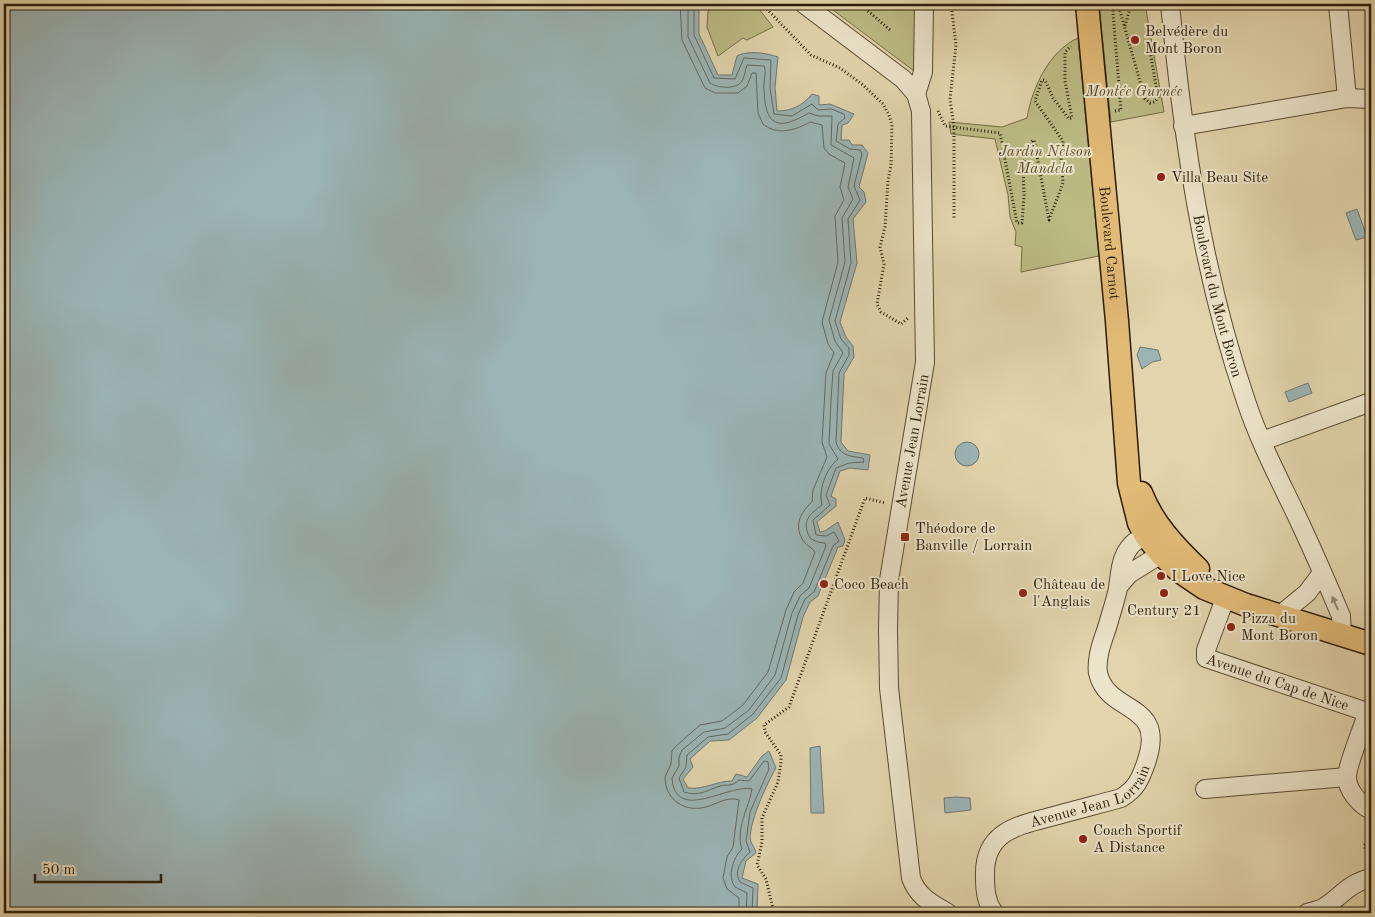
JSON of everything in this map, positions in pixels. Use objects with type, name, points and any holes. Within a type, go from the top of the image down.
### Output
[{"type":"main road","name":"Boulevard Carnot","points":[[1087,4],[1129,483],[1134,509],[1157,542],[1226,596]]},
{"type":"main road","points":[[1226,596],[1278,616],[1371,644]]},
{"type":"street","points":[[804,4],[904,78],[918,97]]},
{"type":"street","points":[[918,97],[923,72],[924,4]]},
{"type":"street","name":"Boulevard du Mont Boron","points":[[1170,4],[1183,126],[1209,270],[1246,402],[1341,616],[1342,636]]},
{"type":"street","points":[[1338,4],[1347,98]]},
{"type":"street","name":"Avenue Jean Lorrain","points":[[918,97],[922,147],[925,362],[889,580],[889,688],[911,878],[915,889],[923,899],[948,913]]},
{"type":"street","points":[[1183,126],[1347,98],[1371,99]]},
{"type":"street","points":[[1262,441],[1371,402]]},
{"type":"street","points":[[1118,587],[1157,542]]},
{"type":"street","name":"Avenue Jean Lorrain","points":[[994,913],[986,895],[985,866],[988,853],[1003,833],[1019,824],[1121,798],[1135,789],[1141,778],[1151,750],[1149,726],[1139,712],[1114,698],[1102,685],[1098,671],[1099,654],[1118,587],[1123,560],[1128,549],[1157,542]]},
{"type":"street","points":[[1278,616],[1307,593],[1322,573]]},
{"type":"street","name":"Avenue du Cap de Nice","points":[[1226,596],[1206,650],[1206,658],[1361,710],[1366,717],[1347,777]]},
{"type":"street","points":[[1205,789],[1347,777],[1352,793],[1369,809]]},
{"type":"street","points":[[1307,913],[1325,907],[1353,885],[1371,878]]},
{"type":"path","points":[[755,5],[762,4],[811,56],[840,68],[884,104],[892,125],[891,165],[885,227],[880,247],[884,264],[877,304],[881,312],[901,324],[908,318],[909,328]]},
{"type":"path","points":[[860,4],[890,30]]},
{"type":"path","points":[[951,4],[956,45],[950,99],[954,127],[954,218]]},
{"type":"path","points":[[1097,113],[1121,110],[1113,6],[1117,4],[1145,99],[1150,103],[1154,102],[1158,97],[1149,45],[1154,44]]},
{"type":"path","points":[[1125,27],[1131,4]]},
{"type":"path","points":[[918,97],[932,99],[945,126],[1000,133],[1017,223],[1020,224],[1022,223],[1024,195],[1023,164],[1031,142],[1034,140],[1049,220],[1063,183],[1061,158],[1063,141],[1035,101],[1042,80],[1045,80],[1052,98],[1069,119],[1072,118],[1065,81],[1065,52],[1077,43]]},
{"type":"path","points":[[774,913],[766,879],[757,865],[762,842],[762,818],[778,782],[782,762],[781,755],[765,732],[764,725],[789,707],[865,498],[885,503],[887,494]]},
{"type":"path","points":[[1369,809],[1368,842],[1364,845],[1371,866]]},
{"type":"green space","points":[[713,4],[755,4],[773,27],[747,40],[743,38],[718,56],[707,27],[708,11]]},
{"type":"green space","points":[[825,4],[921,4],[918,74]]},
{"type":"green space","name":"Montée Gurnée","points":[[1099,4],[1145,4],[1164,112],[1111,122]]},
{"type":"green space","name":"Jardin Nelson Mandela","points":[[1078,38],[1099,256],[1021,272],[1022,247],[1015,245],[1016,232],[1010,217],[1008,195],[995,139],[951,134],[949,122],[1002,127],[1027,118],[1033,95],[1050,61],[1058,52]]},
{"type":"water","points":[[4,4],[699,4],[699,34],[718,75],[732,75],[737,56],[741,54],[763,53],[778,57],[775,87],[777,111],[796,107],[812,94],[819,96],[819,105],[830,104],[854,114],[848,123],[842,125],[841,140],[849,140],[852,145],[862,145],[868,153],[859,187],[864,192],[866,202],[853,219],[857,263],[840,322],[846,337],[853,346],[854,357],[844,374],[841,442],[848,451],[870,455],[868,470],[850,468],[840,471],[831,496],[836,499],[836,506],[817,522],[820,532],[825,531],[838,522],[845,540],[843,546],[838,547],[818,596],[810,602],[803,617],[786,680],[757,718],[729,740],[710,741],[690,759],[693,767],[683,779],[688,788],[694,788],[732,781],[736,774],[747,777],[762,756],[769,751],[776,768],[763,793],[752,826],[751,842],[756,853],[746,861],[742,878],[758,884],[757,913],[4,913]]},
{"type":"water","points":[[1357,209],[1367,237],[1356,240],[1346,213]]},
{"type":"water","points":[[1140,347],[1158,350],[1161,360],[1152,362],[1142,369],[1137,355]]},
{"type":"water","points":[[1308,383],[1312,393],[1289,402],[1285,392]]},
{"type":"water","points":[[967,442],[972,443],[978,449],[978,459],[972,465],[967,466],[962,465],[956,459],[955,454],[956,449],[962,443]]},
{"type":"water","points":[[820,746],[824,813],[811,813],[810,748]]},
{"type":"water","points":[[944,798],[970,798],[971,810],[945,813]]},
{"type":"place","name":"Belvédère du Mont Boron","points":[[1135,40]]},
{"type":"place","name":"Villa Beau Site","points":[[1161,177]]},
{"type":"place","name":"Théodore de Banville / Lorrain","points":[[905,537]]},
{"type":"place","name":"I Love Nice","points":[[1161,576]]},
{"type":"place","name":"Coco Beach","points":[[824,584]]},
{"type":"place","name":"Château de l'Anglais","points":[[1023,593]]},
{"type":"place","name":"Century 21","points":[[1164,593]]},
{"type":"place","name":"Pizza du Mont Boron","points":[[1231,627]]},
{"type":"place","name":"Coach Sportif A Distance","points":[[1083,839]]}]
